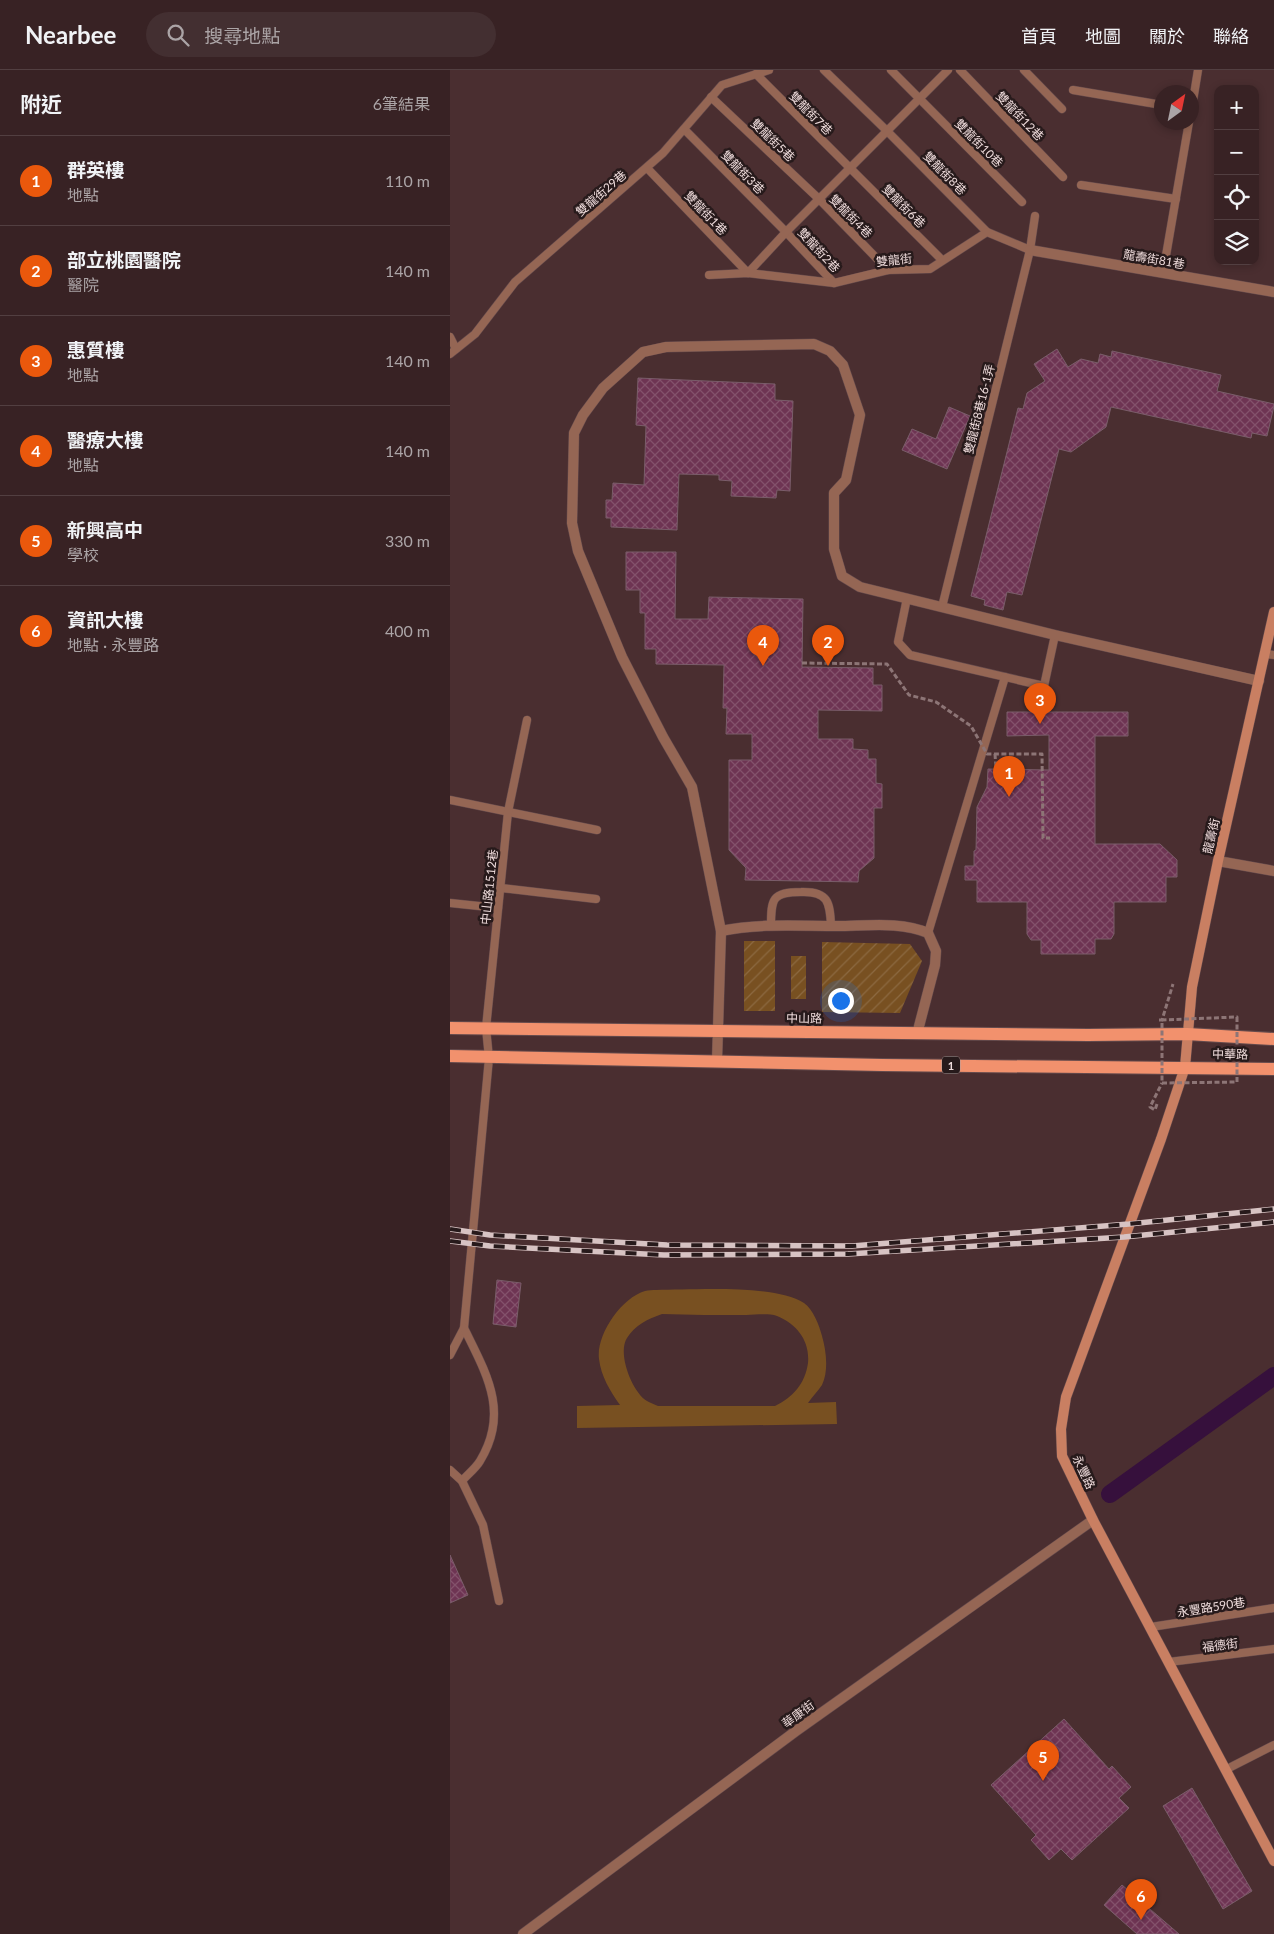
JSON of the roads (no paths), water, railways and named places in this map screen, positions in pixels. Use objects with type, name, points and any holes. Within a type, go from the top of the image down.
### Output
[{"type":"main road","name":"中山路","points":[[450,1028],[917,1034],[1187,1034]]},
{"type":"main road","name":"中華路","points":[[1187,1034],[1274,1039]]},
{"type":"main road","name":"1","points":[[450,1056],[882,1065],[1185,1067]]},
{"type":"main road","name":"中華路","points":[[1185,1067],[1274,1069]]},
{"type":"street","name":"龍壽街81巷","points":[[1030,250],[1274,292]]},
{"type":"street","points":[[717,1061],[720,1031],[721,931],[692,787],[662,737],[622,657],[578,551],[572,523],[574,432],[583,415],[603,388],[643,352],[666,347],[814,344],[830,351],[843,366],[860,415],[846,480],[834,493],[834,550],[842,576],[860,587],[1056,635],[1259,681]]},
{"type":"street","name":"龍壽街","points":[[1185,1067],[1192,987],[1218,861],[1259,681],[1270,654],[1274,612]]},
{"type":"street","points":[[1218,861],[1274,871]]},
{"type":"street","points":[[721,931],[745,926],[830,926],[915,927],[928,933],[936,951],[935,965],[917,1034]]},
{"type":"street","name":"永豐路","points":[[1185,1067],[1161,1139],[1066,1397],[1061,1429],[1062,1456],[1093,1520],[1274,1861]]},
{"type":"street","name":"華康街","points":[[522,1934],[788,1736],[1093,1520]]},
{"type":"lane","name":"雙龍街29巷","points":[[450,354],[476,334],[514,282],[647,168],[722,85],[768,70]]},
{"type":"lane","name":"雙龍街8巷","points":[[824,70],[987,232]]},
{"type":"lane","name":"雙龍街10巷","points":[[891,70],[1022,202]]},
{"type":"lane","points":[[748,274],[786,232],[886,130],[948,70]]},
{"type":"lane","name":"雙龍街12巷","points":[[960,70],[1063,177]]},
{"type":"lane","points":[[1024,70],[1062,109]]},
{"type":"lane","points":[[1196,85],[1198,70]]},
{"type":"lane","name":"雙龍街7巷","points":[[756,74],[850,168]]},
{"type":"lane","points":[[1073,90],[1154,104]]},
{"type":"lane","name":"雙龍街5巷","points":[[711,97],[819,199]]},
{"type":"lane","name":"雙龍街3巷","points":[[684,129],[786,232]]},
{"type":"lane","points":[[1162,273],[1188,130]]},
{"type":"lane","name":"雙龍街1巷","points":[[647,168],[748,274]]},
{"type":"lane","name":"雙龍街6巷","points":[[850,168],[942,260]]},
{"type":"lane","points":[[1081,185],[1176,199]]},
{"type":"lane","name":"雙龍街4巷","points":[[819,199],[888,270]]},
{"type":"lane","name":"雙龍街8巷16-1弄","points":[[942,607],[1030,250],[1035,216]]},
{"type":"lane","name":"雙龍街2巷","points":[[786,232],[834,283]]},
{"type":"lane","points":[[987,232],[1030,250]]},
{"type":"lane","name":"雙龍街","points":[[709,275],[748,274],[834,283],[888,270],[930,269],[987,232]]},
{"type":"lane","points":[[450,337],[456,348]]},
{"type":"lane","points":[[907,598],[898,642],[910,655],[1044,686],[1056,635]]},
{"type":"lane","points":[[928,933],[1005,677]]},
{"type":"lane","name":"中山路1512巷","points":[[464,1328],[489,1058],[486,1028],[498,908],[508,812],[527,720]]},
{"type":"lane","points":[[450,800],[597,830]]},
{"type":"lane","points":[[501,888],[596,899]]},
{"type":"lane","points":[[770,926],[771,908],[778,895],[784,892],[814,891],[821,894],[827,901],[830,908],[830,926]]},
{"type":"lane","points":[[450,904],[498,908]]},
{"type":"lane","points":[[450,1355],[464,1328]]},
{"type":"lane","points":[[462,1481],[480,1462],[491,1436],[494,1400],[486,1373],[464,1328]]},
{"type":"lane","points":[[450,1470],[462,1481],[483,1525],[499,1600]]},
{"type":"lane","name":"永豐路590巷","points":[[1151,1627],[1274,1608]]},
{"type":"lane","name":"福德街","points":[[1170,1662],[1274,1649]]},
{"type":"lane","points":[[1225,1770],[1274,1745]]},
{"type":"waterway","points":[[1110,1494],[1274,1376]]},
{"type":"railway","points":[[450,1229],[490,1235],[667,1245],[852,1246],[1129,1224],[1274,1209]]},
{"type":"railway","points":[[450,1241],[490,1246],[664,1255],[848,1254],[1124,1237],[1274,1222]]},
{"type":"place","name":"醫療大樓","points":[[763,666]]},
{"type":"place","name":"部立桃園醫院","points":[[828,666]]},
{"type":"place","name":"惠質樓","points":[[1040,724]]},
{"type":"place","name":"群英樓","points":[[1009,797]]},
{"type":"place","name":"新興高中","points":[[1043,1781]]},
{"type":"place","name":"資訊大樓","points":[[1141,1920]]}]
